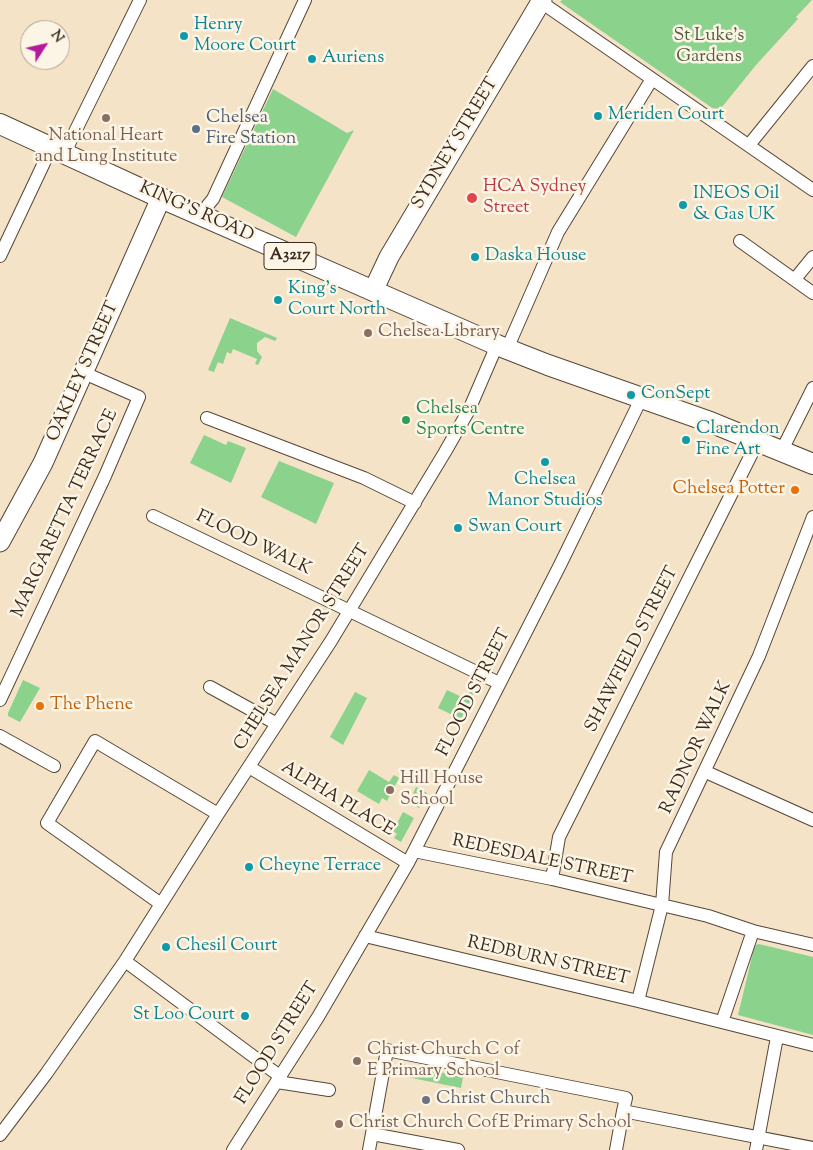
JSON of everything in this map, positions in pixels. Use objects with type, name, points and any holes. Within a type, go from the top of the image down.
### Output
[{"type":"main road","name":"SYDNEY STREET","points":[[373,291],[389,257],[540,1]]},
{"type":"main road","name":"KING'S ROAD","points":[[0,124],[203,217],[502,347],[758,440],[813,464]]},
{"type":"main road","name":"OAKLEY STREET","points":[[0,542],[42,463],[161,198]]},
{"type":"street","points":[[0,256],[140,0]]},
{"type":"street","points":[[203,217],[306,0]]},
{"type":"street","points":[[540,1],[813,190]]},
{"type":"street","points":[[749,145],[813,66]]},
{"type":"street","name":"CHELSEA MANOR STREET","points":[[0,1135],[46,1074],[125,961],[350,610],[469,410],[558,232],[652,79]]},
{"type":"street","points":[[740,241],[813,293]]},
{"type":"street","points":[[795,279],[813,257]]},
{"type":"street","name":"MARGARETTA TERRACE","points":[[0,700],[101,485],[139,397],[84,373]]},
{"type":"street","points":[[782,450],[813,388]]},
{"type":"street","name":"FLOOD STREET","points":[[234,1150],[255,1114],[279,1079],[411,857],[560,565],[642,398]]},
{"type":"street","points":[[207,418],[364,478],[415,502]]},
{"type":"street","name":"SHAWFIELD STREET","points":[[552,878],[559,837],[758,440]]},
{"type":"street","name":"FLOOD WALK","points":[[153,516],[499,683]]},
{"type":"street","name":"RADNOR WALK","points":[[638,1001],[662,905],[666,852],[706,772],[759,656],[813,518]]},
{"type":"street","points":[[210,687],[277,724]]},
{"type":"street","points":[[0,736],[54,766]]},
{"type":"street","points":[[161,904],[47,823],[95,741],[218,814]]},
{"type":"street","name":"ALPHA PLACE","points":[[248,767],[411,857]]},
{"type":"street","points":[[706,772],[813,820]]},
{"type":"street","name":"REDESDALE STREET","points":[[411,857],[552,878],[708,916],[753,931],[813,945]]},
{"type":"street","points":[[722,1022],[753,931]]},
{"type":"street","name":"REDBURN STREET","points":[[365,936],[813,1045]]},
{"type":"street","points":[[125,961],[279,1079],[329,1090]]},
{"type":"street","points":[[757,1144],[777,1036]]},
{"type":"street","points":[[369,1150],[388,1050],[626,1098],[616,1150]]},
{"type":"street","points":[[623,1111],[757,1144],[813,1148]]},
{"type":"street","points":[[372,1134],[458,1150]]},
{"type":"green space","name":"St Luke's Gardens","points":[[562,0],[812,0],[718,112],[560,2]]},
{"type":"green space","points":[[273,89],[347,133],[354,130],[296,237],[222,197]]},
{"type":"green space","points":[[230,318],[277,338],[275,341],[265,337],[257,343],[257,351],[262,357],[258,365],[255,364],[257,359],[233,349],[231,354],[227,352],[223,364],[218,362],[214,372],[208,370]]},
{"type":"green space","points":[[204,435],[226,445],[228,441],[246,448],[231,483],[190,463]]},
{"type":"green space","points":[[279,461],[334,483],[316,524],[261,497]]},
{"type":"green space","points":[[23,680],[40,688],[20,722],[8,716],[8,713]]},
{"type":"green space","points":[[475,682],[479,684],[461,719],[438,708],[447,690],[466,699]]},
{"type":"green space","points":[[355,692],[367,698],[343,745],[330,737]]},
{"type":"green space","points":[[369,770],[389,782],[394,775],[399,778],[387,801],[382,798],[379,804],[357,791]]},
{"type":"green space","points":[[416,787],[427,793],[419,808],[409,802]]},
{"type":"green space","points":[[403,812],[414,818],[401,842],[394,838],[397,834],[393,831]]},
{"type":"green space","points":[[759,944],[813,957],[813,1035],[738,1015],[754,948]]},
{"type":"green space","points":[[402,1064],[463,1077],[461,1088],[397,1075]]},
{"type":"place","name":"Henry Moore Court","points":[[184,36]]},
{"type":"place","name":"Auriens","points":[[312,59]]},
{"type":"place","name":"Meriden Court","points":[[598,116]]},
{"type":"place","name":"National Heart and Lung Institute","points":[[106,118]]},
{"type":"place","name":"Chelsea Fire Station","points":[[196,129]]},
{"type":"place","name":"HCA Sydney Street","points":[[472,198]]},
{"type":"place","name":"INEOS Oil & Gas UK","points":[[683,205]]},
{"type":"place","name":"Daska House","points":[[475,257]]},
{"type":"place","name":"King's Court North","points":[[278,300]]},
{"type":"place","name":"Chelsea Library","points":[[368,333]]},
{"type":"place","name":"ConSept","points":[[631,395]]},
{"type":"place","name":"Chelsea Sports Centre","points":[[406,420]]},
{"type":"place","name":"Clarendon Fine Art","points":[[686,440]]},
{"type":"place","name":"Chelsea Manor Studios","points":[[545,462]]},
{"type":"place","name":"Chelsea Potter","points":[[795,490]]},
{"type":"place","name":"Swan Court","points":[[458,528]]},
{"type":"place","name":"The Phene","points":[[40,706]]},
{"type":"place","name":"Hill House School","points":[[390,790]]},
{"type":"place","name":"Cheyne Terrace","points":[[249,867]]},
{"type":"place","name":"Chesil Court","points":[[166,947]]},
{"type":"place","name":"St Loo Court","points":[[245,1016]]},
{"type":"place","name":"Christ Church C of E Primary School","points":[[357,1061]]},
{"type":"place","name":"Christ Church","points":[[426,1100]]},
{"type":"place","name":"Christ Church CofE Primary School","points":[[339,1124]]}]
